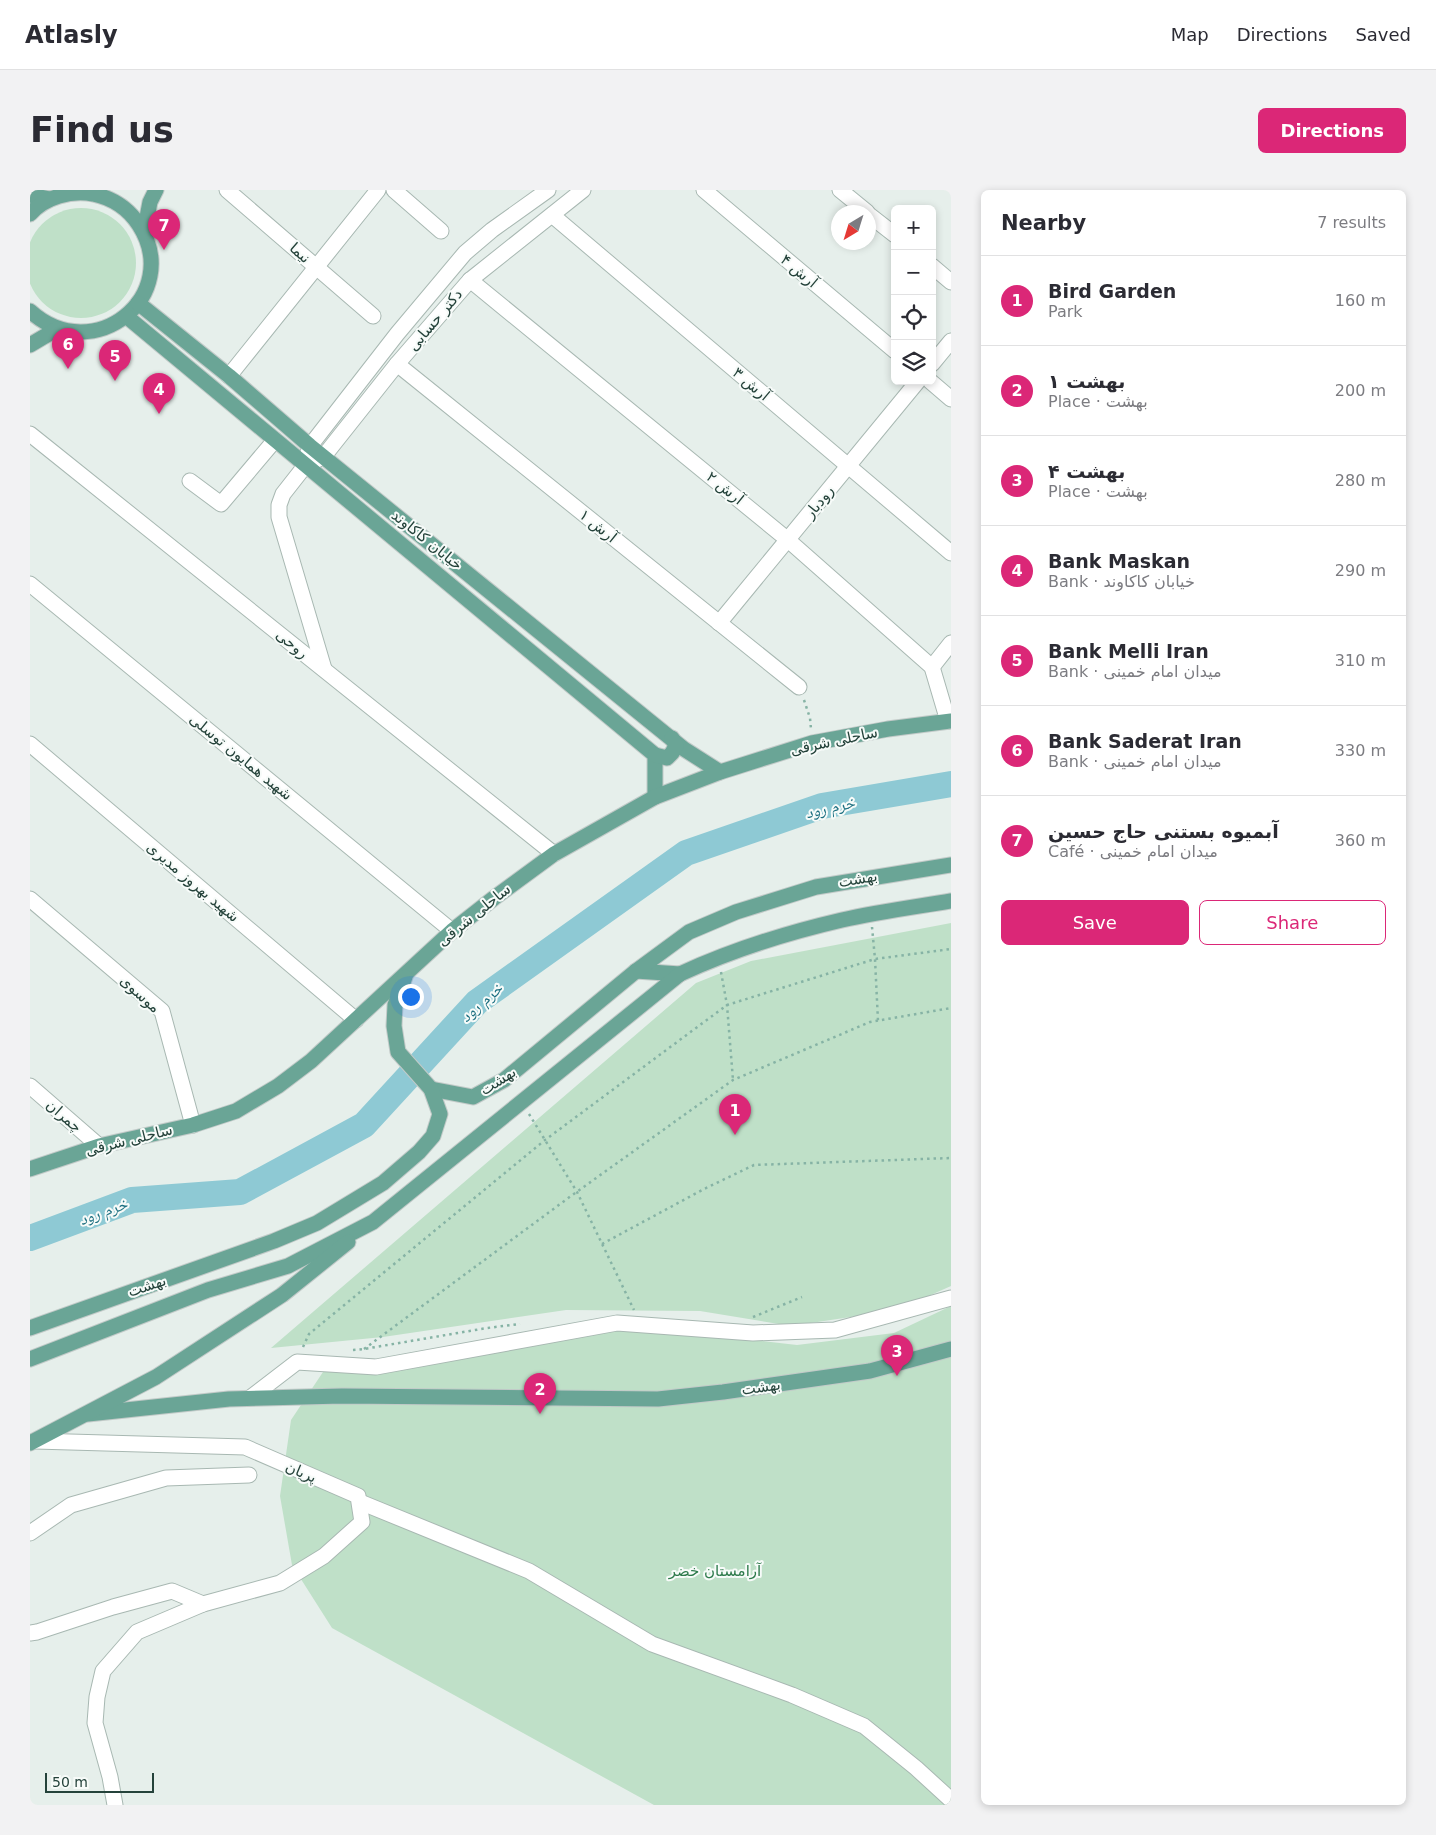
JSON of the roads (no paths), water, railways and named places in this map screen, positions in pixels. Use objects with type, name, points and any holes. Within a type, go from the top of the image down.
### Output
[{"type":"main road","points":[[144,232],[150,202],[156,190]]},
{"type":"main road","points":[[30,214],[50,199],[68,194],[86,192],[109,193],[134,217],[144,232],[150,250],[147,286],[138,303],[126,316],[111,326],[93,332],[57,329],[40,320],[30,311]]},
{"type":"main road","points":[[30,195],[50,199]]},
{"type":"main road","name":"خیابان کاکاوند","points":[[138,303],[229,376],[310,446],[684,748],[720,772]]},
{"type":"main road","name":"خیابان کاکاوند","points":[[126,316],[655,755]]},
{"type":"main road","points":[[30,345],[57,329]]},
{"type":"main road","name":"ساحلی شرقی","points":[[30,1168],[99,1146],[192,1124],[236,1111],[278,1086],[311,1061],[452,930],[554,854],[655,796],[720,772],[812,743],[888,729],[950,721]]},
{"type":"main road","points":[[655,796],[655,755],[667,758],[672,753],[676,746],[672,738]]},
{"type":"main road","name":"بهشت","points":[[431,1089],[472,1097],[504,1080],[636,971],[690,932],[736,912],[816,887],[951,865]]},
{"type":"main road","name":"بهشت","points":[[30,1359],[208,1290],[288,1266],[373,1222],[680,974],[717,957],[768,939],[843,920],[951,901]]},
{"type":"main road","points":[[636,971],[680,974]]},
{"type":"main road","points":[[406,974],[395,1005],[394,1026],[398,1052],[431,1089]]},
{"type":"main road","name":"بهشت","points":[[30,1328],[274,1241],[317,1223],[383,1183],[419,1152],[433,1136],[440,1114],[431,1089]]},
{"type":"main road","points":[[32,1442],[156,1377],[282,1295],[373,1222]]},
{"type":"main road","name":"بهشت","points":[[88,1414],[250,1398],[342,1396],[658,1399],[723,1392],[870,1371],[951,1349]]},
{"type":"street","name":"نیما","points":[[227,190],[373,316]]},
{"type":"street","points":[[229,376],[378,190]]},
{"type":"street","points":[[394,190],[441,231]]},
{"type":"street","name":"دکتر حسابی","points":[[305,466],[310,446],[391,342],[465,253],[492,230],[548,190]]},
{"type":"street","name":"دکتر حسابی","points":[[324,669],[279,517],[279,505],[283,494],[305,466],[324,456],[397,364],[470,280],[583,190]]},
{"type":"street","name":"آرش ۴","points":[[704,190],[891,348]]},
{"type":"street","points":[[840,190],[858,205]]},
{"type":"street","name":"آرش ۳","points":[[552,216],[951,552]]},
{"type":"street","points":[[876,220],[891,232]]},
{"type":"street","points":[[936,269],[951,282]]},
{"type":"street","name":"آرش ۲","points":[[470,280],[788,540],[932,667]]},
{"type":"street","points":[[936,359],[951,341]]},
{"type":"street","name":"آرش ۱","points":[[397,364],[799,687]]},
{"type":"street","name":"رودبار","points":[[720,623],[915,385]]},
{"type":"street","points":[[935,385],[951,399]]},
{"type":"street","name":"روحی","points":[[30,434],[554,854]]},
{"type":"street","points":[[190,481],[221,504],[275,440]]},
{"type":"street","name":"شهید همایون توسلی","points":[[30,584],[452,930]]},
{"type":"street","points":[[950,721],[932,667],[951,643]]},
{"type":"street","name":"شهید بهروز مدیری","points":[[30,744],[356,1020]]},
{"type":"street","name":"موسوی","points":[[30,899],[162,1012],[192,1124]]},
{"type":"street","name":"چمران","points":[[30,1086],[99,1146]]},
{"type":"street","points":[[250,1398],[297,1362],[376,1367],[617,1323],[753,1333],[835,1330],[951,1298]]},
{"type":"street","name":"پریان","points":[[32,1442],[244,1447],[358,1496],[360,1502],[529,1571],[652,1644],[792,1695],[864,1726],[916,1768],[951,1800]]},
{"type":"street","points":[[30,1533],[71,1505],[166,1478],[249,1475]]},
{"type":"street","points":[[114,1805],[110,1777],[95,1723],[97,1697],[103,1671],[137,1632],[203,1604],[280,1583],[324,1556],[362,1522],[360,1502]]},
{"type":"street","points":[[30,1633],[172,1591],[203,1604]]},
{"type":"waterway","name":"خرم رود","points":[[30,1238],[132,1200],[240,1192],[364,1125],[477,1002],[686,853],[822,806],[951,784]]},
{"type":"place","name":"آبمیوه بستنی حاج حسین","points":[[164,250]]},
{"type":"place","name":"Bank Saderat Iran","points":[[68,369]]},
{"type":"place","name":"Bank Melli Iran","points":[[115,381]]},
{"type":"place","name":"Bank Maskan","points":[[159,414]]},
{"type":"place","name":"Bird Garden","points":[[735,1135]]},
{"type":"place","name":"بهشت ۴","points":[[897,1376]]},
{"type":"place","name":"بهشت ۱","points":[[540,1414]]},
{"type":"park label","name":"آرامستان خضر","points":[[715,1571]]}]
